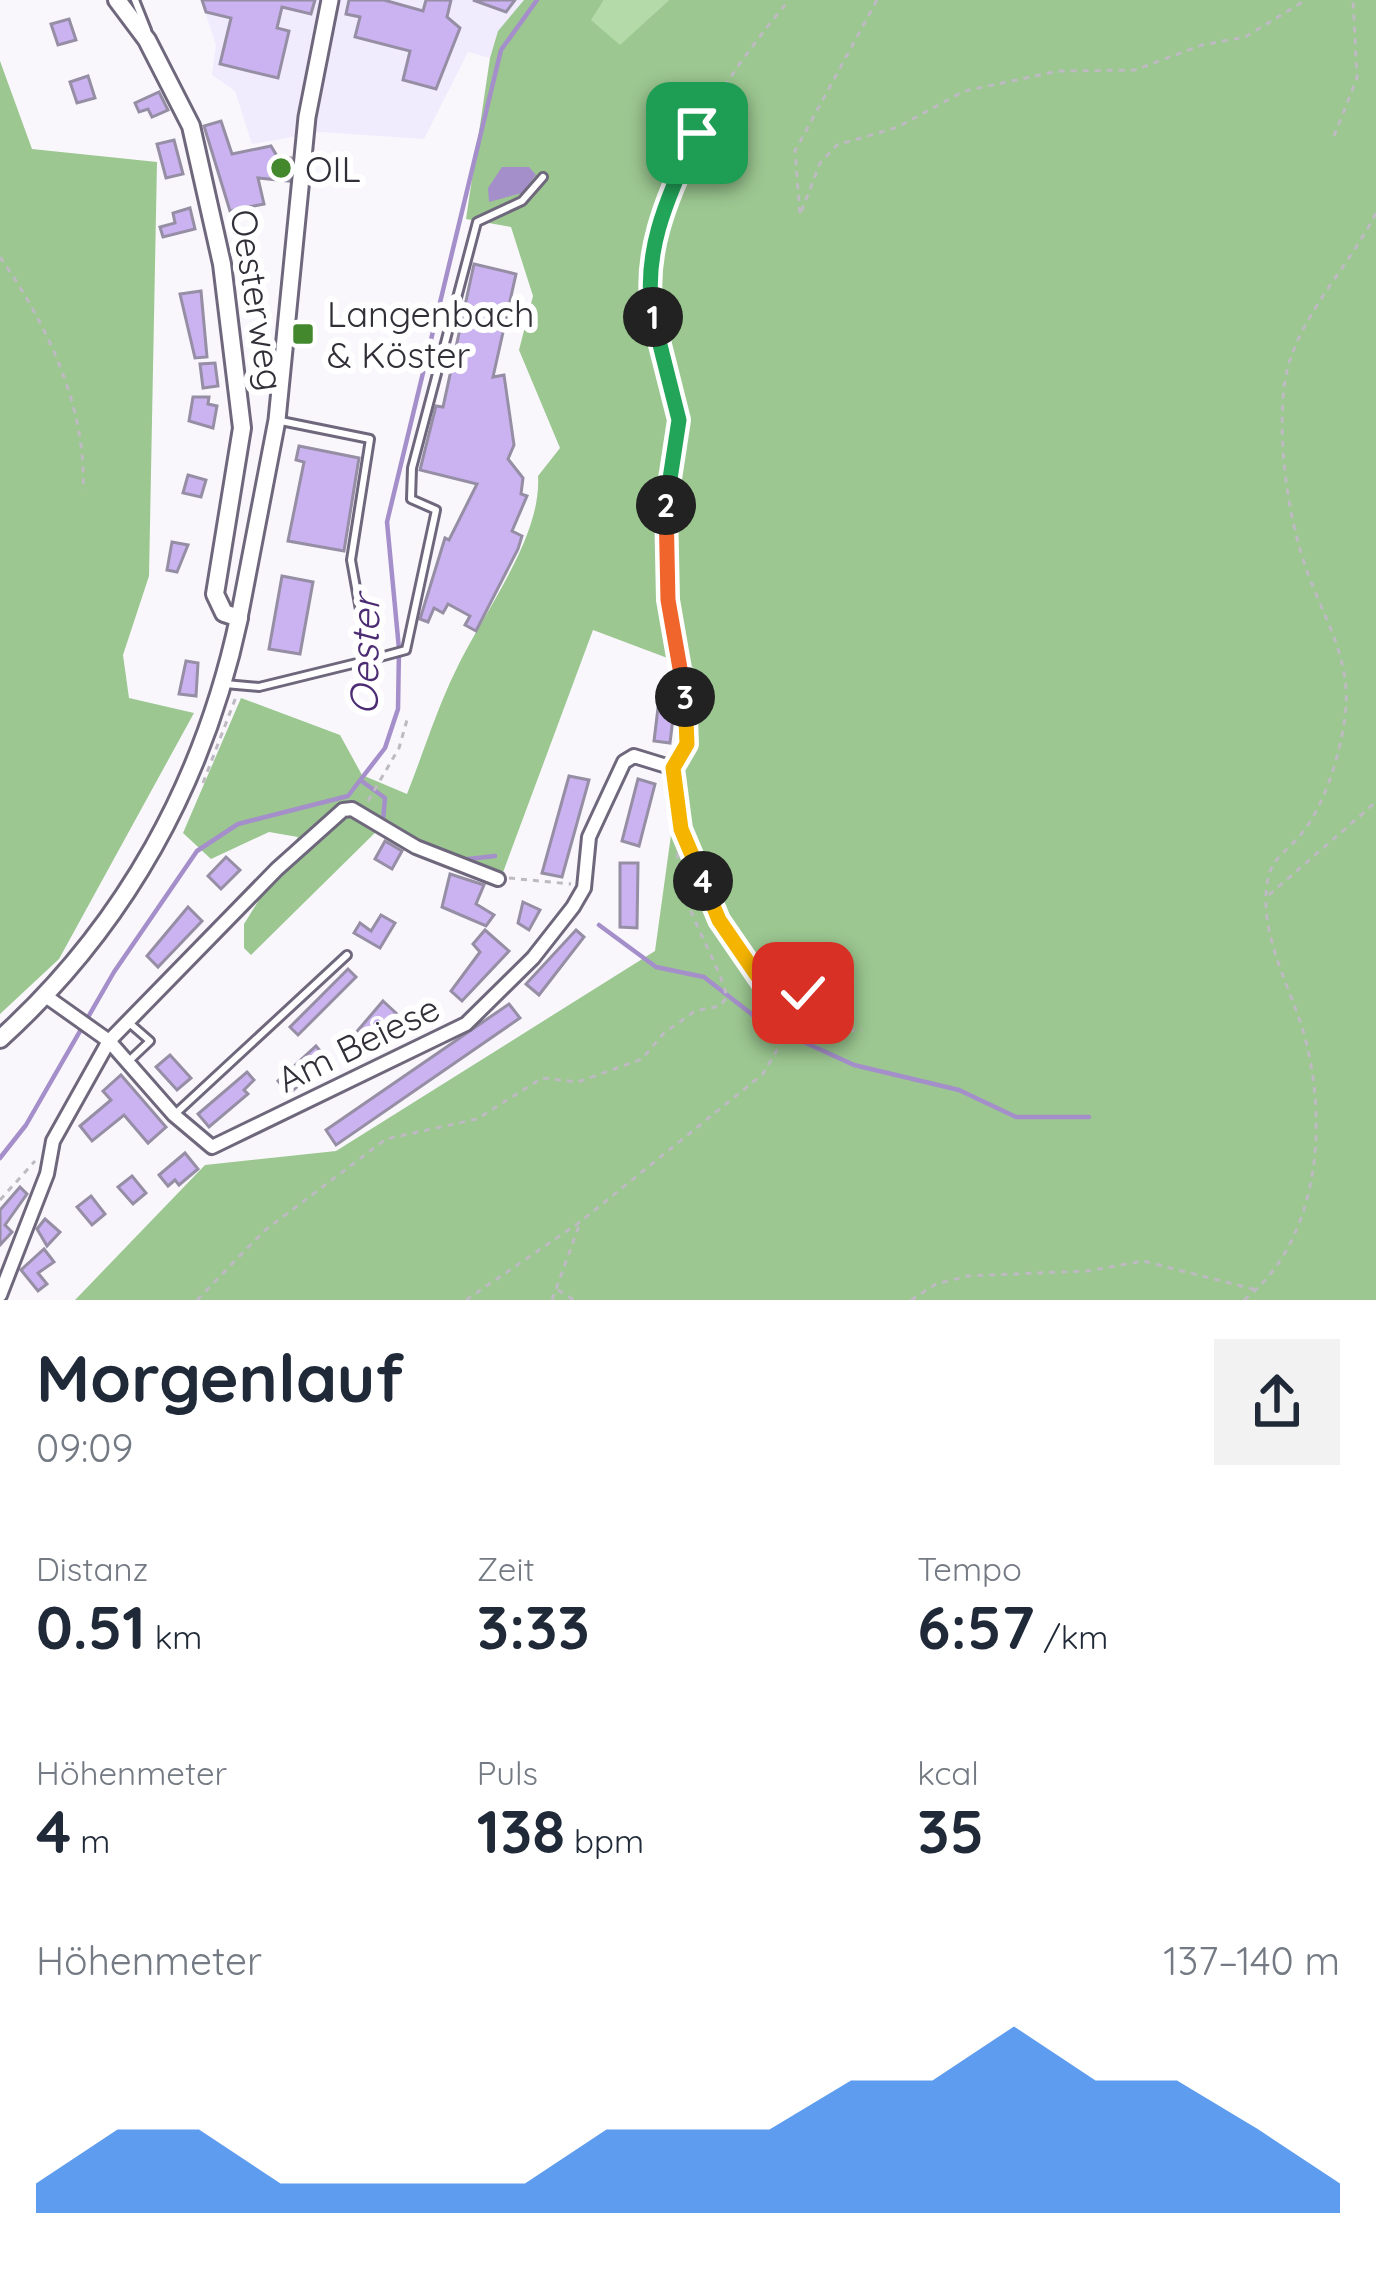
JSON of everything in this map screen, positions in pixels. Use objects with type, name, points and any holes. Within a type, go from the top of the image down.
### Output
[{"type":"main road","name":"Oesterweg","points":[[117,0],[147,40],[191,126],[222,264],[242,412],[215,594],[224,613],[239,618]]},
{"type":"main road","points":[[0,1039],[47,997],[97,938],[160,840],[196,764],[225,684],[239,618]]},
{"type":"street","points":[[239,618],[278,420],[307,116],[330,0]]},
{"type":"street","name":"Am Beiese","points":[[47,997],[104,1039],[174,1115],[212,1147],[466,1024],[533,958],[584,888],[589,838],[624,763],[634,756],[673,768]]},
{"type":"street","points":[[0,1295],[47,1174],[52,1141],[104,1039],[343,810],[352,809],[416,847],[498,879]]},
{"type":"lane","points":[[135,0],[147,40]]},
{"type":"lane","points":[[225,684],[259,687],[406,650],[436,510],[411,499],[412,468],[477,222],[522,201],[543,177]]},
{"type":"lane","points":[[278,420],[370,439],[351,560],[369,660]]},
{"type":"lane","points":[[174,1115],[347,955]]},
{"type":"lane","points":[[127,1021],[150,1041],[128,1063]]},
{"type":"path","points":[[788,1031],[785,1016],[719,920],[681,829],[673,768],[687,744],[688,721],[668,600],[666,498],[679,420],[650,302],[657,227],[724,85],[789,0]]},
{"type":"path","points":[[877,0],[795,151],[800,215],[820,163],[837,145],[898,127],[964,91],[1059,71],[1135,70],[1202,45],[1246,37],[1306,0]]},
{"type":"path","points":[[1334,136],[1357,78],[1353,0]]},
{"type":"path","points":[[1244,1300],[1277,1268],[1299,1226],[1317,1121],[1317,1081],[1274,951],[1268,877],[1276,858],[1304,831],[1334,761],[1346,704],[1337,641],[1302,557],[1282,421],[1284,389],[1289,356],[1376,213]]},
{"type":"path","points":[[0,257],[55,352],[85,454],[82,491]]},
{"type":"path","points":[[251,336],[262,373],[282,378]]},
{"type":"path","points":[[373,794],[407,720]]},
{"type":"path","points":[[1268,896],[1376,802]]},
{"type":"path","points":[[196,1300],[264,1231],[386,1139],[477,1119],[542,1078],[578,1082],[642,1059],[664,1033],[695,1011],[720,1006],[727,997],[698,937],[675,854],[681,829]]},
{"type":"path","points":[[498,879],[540,877],[584,888]]},
{"type":"path","points":[[466,1300],[580,1222],[763,1074],[803,993],[816,984]]},
{"type":"path","points":[[788,1031],[862,1030]]},
{"type":"path","points":[[0,1200],[52,1141]]},
{"type":"path","points":[[552,1300],[580,1222]]},
{"type":"path","points":[[911,1300],[936,1284],[968,1276],[1088,1271],[1143,1261],[1257,1290]]},
{"type":"path","points":[[556,1289],[574,1300]]},
{"type":"shaded area","points":[[201,0],[524,0],[498,31],[490,58],[468,52],[424,139],[320,132],[252,144],[235,91],[212,75],[216,45]]},
{"type":"shaded area","points":[[502,167],[529,167],[536,175],[522,193],[489,202],[488,188]]},
{"type":"green space","points":[[524,0],[604,0],[591,20],[620,45],[669,0],[1376,0],[1376,1300],[75,1300],[205,1165],[336,1151],[655,951],[694,668],[593,630],[502,875],[423,842],[388,820],[251,955],[244,948],[244,924],[298,837],[269,832],[211,859],[183,833],[241,698],[340,735],[362,775],[407,794],[455,672],[520,551],[537,500],[538,476],[560,448],[519,350],[533,296],[511,227],[466,219],[490,58],[498,31]]},
{"type":"green space","points":[[604,0],[669,0],[620,46],[590,20]]},
{"type":"green space","points":[[0,61],[32,149],[157,162],[149,576],[123,655],[129,698],[194,713],[59,959],[0,1014]]},
{"type":"building","points":[[202,0],[315,0],[311,14],[282,7],[277,28],[289,31],[278,78],[220,64],[231,18],[206,12]]},
{"type":"building","points":[[349,0],[384,0],[423,11],[426,0],[451,0],[447,17],[460,28],[436,89],[403,80],[410,51],[355,37],[360,17],[346,14]]},
{"type":"building","points":[[473,0],[515,0],[506,12]]},
{"type":"building","points":[[69,19],[76,40],[58,45],[51,24]]},
{"type":"building","points":[[88,76],[95,98],[77,103],[70,82]]},
{"type":"building","points":[[159,92],[168,110],[152,117],[148,109],[139,112],[135,103]]},
{"type":"building","points":[[221,121],[232,154],[271,146],[277,156],[291,158],[289,181],[258,178],[264,204],[230,211],[204,126]]},
{"type":"building","points":[[174,140],[183,174],[166,178],[157,144]]},
{"type":"building","points":[[190,208],[195,229],[163,237],[160,227],[175,223],[173,213]]},
{"type":"building","points":[[474,264],[516,274],[493,377],[504,375],[514,445],[508,459],[523,478],[521,494],[527,496],[512,531],[522,536],[518,549],[476,631],[465,625],[470,616],[448,604],[443,613],[434,608],[428,622],[420,619],[445,538],[449,540],[477,484],[420,470],[436,406],[443,407]]},
{"type":"building","points":[[201,291],[207,357],[195,358],[180,294]]},
{"type":"building","points":[[215,363],[218,386],[203,388],[200,364]]},
{"type":"building","points":[[193,397],[209,397],[208,404],[217,406],[213,428],[189,421]]},
{"type":"building","points":[[299,446],[359,458],[344,551],[288,541],[304,462],[296,460]]},
{"type":"building","points":[[188,475],[206,480],[201,497],[183,493]]},
{"type":"building","points":[[172,542],[188,545],[177,572],[167,570]]},
{"type":"building","points":[[282,576],[313,582],[300,654],[269,649]]},
{"type":"building","points":[[186,661],[198,663],[196,696],[179,694]]},
{"type":"building","points":[[661,683],[677,685],[670,743],[654,741]]},
{"type":"building","points":[[569,776],[589,780],[562,877],[542,873]]},
{"type":"building","points":[[638,779],[655,784],[639,846],[622,841]]},
{"type":"building","points":[[385,841],[402,851],[392,869],[375,859]]},
{"type":"building","points":[[226,857],[240,870],[221,889],[208,876]]},
{"type":"building","points":[[620,863],[638,863],[637,928],[620,927]]},
{"type":"building","points":[[450,874],[484,885],[476,904],[494,915],[486,926],[442,907]]},
{"type":"building","points":[[523,902],[540,910],[529,930],[518,923]]},
{"type":"building","points":[[188,907],[202,921],[158,967],[147,956]]},
{"type":"building","points":[[381,915],[395,923],[380,948],[354,933],[360,923],[371,931]]},
{"type":"building","points":[[485,930],[509,951],[462,1001],[451,991],[480,952],[473,944]]},
{"type":"building","points":[[576,930],[584,937],[539,995],[526,984]]},
{"type":"building","points":[[348,969],[356,977],[298,1035],[290,1027]]},
{"type":"building","points":[[383,1001],[396,1013],[354,1061],[341,1050]]},
{"type":"building","points":[[509,1004],[520,1018],[336,1145],[326,1130]]},
{"type":"building","points":[[316,1046],[327,1059],[289,1094],[278,1081]]},
{"type":"building","points":[[170,1055],[191,1078],[177,1090],[156,1067]]},
{"type":"building","points":[[247,1072],[254,1080],[244,1090],[248,1094],[209,1127],[198,1114]]},
{"type":"building","points":[[121,1075],[166,1127],[148,1143],[124,1115],[92,1141],[80,1126],[111,1100],[103,1091]]},
{"type":"building","points":[[185,1153],[198,1169],[179,1185],[175,1180],[168,1186],[159,1175]]},
{"type":"building","points":[[132,1176],[146,1193],[133,1204],[118,1187]]},
{"type":"building","points":[[20,1187],[27,1194],[5,1225],[12,1232],[0,1245],[0,1210]]},
{"type":"building","points":[[91,1196],[105,1214],[92,1225],[77,1207]]},
{"type":"building","points":[[45,1219],[60,1232],[47,1246],[37,1229]]},
{"type":"building","points":[[44,1249],[54,1262],[38,1273],[47,1284],[38,1291],[21,1270]]},
{"type":"waterway","name":"Oester","points":[[0,1158],[26,1125],[114,972],[197,851],[238,824],[348,796],[385,748],[398,709],[399,649],[387,522],[501,50],[537,0]]},
{"type":"waterway","points":[[363,782],[385,798],[383,820],[390,825]]},
{"type":"waterway","points":[[459,860],[495,856]]},
{"type":"waterway","points":[[599,925],[656,967],[704,977],[776,1033]]},
{"type":"waterway","points":[[795,1038],[854,1065],[959,1090],[1016,1117],[1089,1117]]},
{"type":"place","name":"OIL","points":[[281,168]]},
{"type":"place","name":"Langenbach & Köster","points":[[303,334]]},
{"type":"route","points":[[697,133],[657,227],[650,278],[655,328],[676,394],[679,420],[664,536],[668,600],[688,721],[687,744],[673,768],[681,829],[719,920],[785,1016],[788,1031],[803,993]]}]
